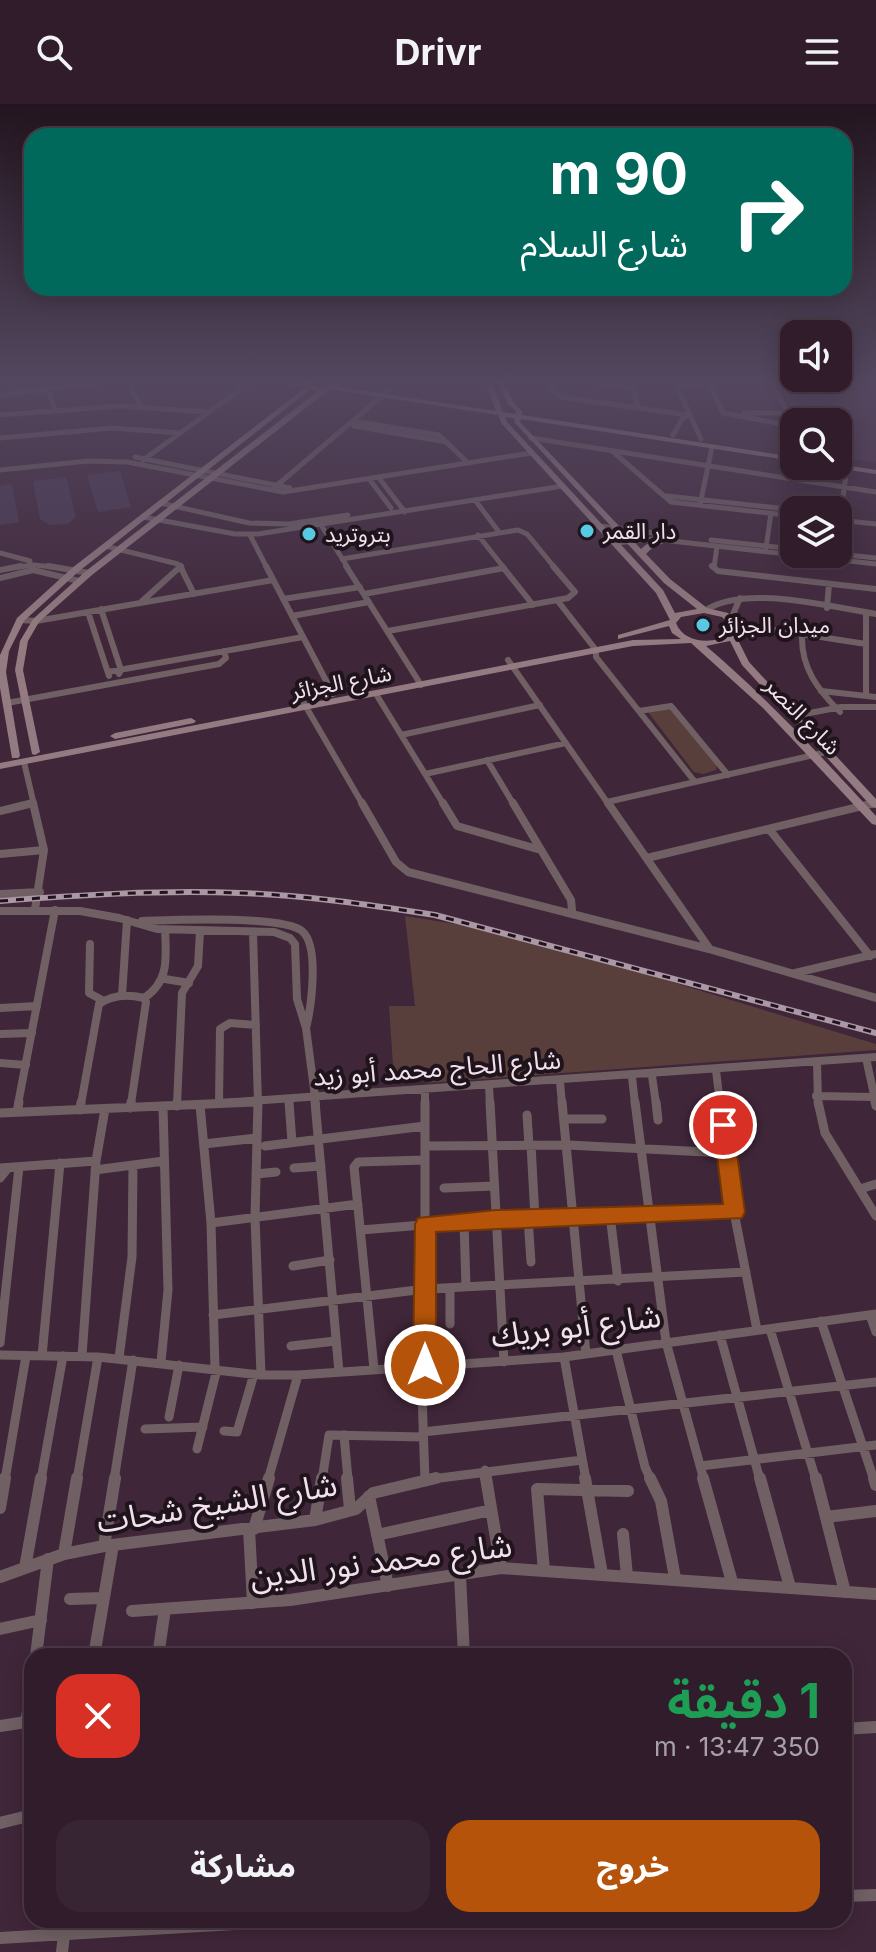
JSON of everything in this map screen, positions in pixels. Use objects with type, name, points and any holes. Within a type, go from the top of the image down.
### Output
[{"type":"street","points":[[1,468],[30,464]]},
{"type":"street","points":[[148,464],[299,490]]},
{"type":"street","points":[[172,464],[271,491],[370,480],[461,464]]},
{"type":"street","points":[[35,752],[19,670],[24,641],[36,621],[79,581],[173,506],[218,464]]},
{"type":"street","points":[[15,756],[1,661],[20,620],[66,577],[160,503],[220,464]]},
{"type":"street","points":[[271,491],[301,464]]},
{"type":"street","points":[[542,464],[660,592],[673,621]]},
{"type":"street","points":[[556,464],[667,581],[705,610],[735,625],[782,629],[866,644]]},
{"type":"street","points":[[627,464],[671,502],[780,509]]},
{"type":"street","points":[[702,464],[876,492]]},
{"type":"street","points":[[855,464],[876,465]]},
{"type":"street","points":[[700,503],[707,465]]},
{"type":"street","points":[[852,465],[876,472]]},
{"type":"street","points":[[379,478],[403,509]]},
{"type":"street","points":[[370,480],[391,508]]},
{"type":"street","points":[[842,496],[846,480]]},
{"type":"street","points":[[160,503],[243,522],[272,524],[475,500],[560,484]]},
{"type":"street","points":[[143,517],[250,535],[560,484]]},
{"type":"street","points":[[475,500],[499,532]]},
{"type":"street","points":[[700,503],[780,514]]},
{"type":"street","points":[[766,549],[771,513]]},
{"type":"street","points":[[852,519],[876,524]]},
{"type":"street","points":[[235,534],[243,522]]},
{"type":"street","points":[[272,524],[272,532]]},
{"type":"street","points":[[321,525],[419,681]]},
{"type":"street","points":[[600,526],[876,564]]},
{"type":"street","points":[[342,559],[478,535],[525,532],[575,592],[572,597],[388,631]]},
{"type":"street","points":[[250,535],[333,694]]},
{"type":"street","points":[[478,535],[533,605]]},
{"type":"street","points":[[616,543],[663,540],[780,549]]},
{"type":"street","points":[[641,554],[649,546],[663,540]]},
{"type":"street","points":[[105,546],[181,566],[194,594]]},
{"type":"street","points":[[717,546],[712,566],[718,571],[876,589]]},
{"type":"street","points":[[0,553],[89,573]]},
{"type":"street","points":[[852,555],[876,558]]},
{"type":"street","points":[[0,570],[38,563]]},
{"type":"street","points":[[33,570],[38,563]]},
{"type":"street","points":[[139,603],[181,566]]},
{"type":"street","points":[[364,594],[504,568]]},
{"type":"street","points":[[0,578],[33,570],[79,581]]},
{"type":"street","points":[[20,620],[36,621],[273,580]]},
{"type":"street","points":[[827,608],[829,584]]},
{"type":"street","points":[[283,599],[360,587]]},
{"type":"street","points":[[705,610],[718,601],[740,598],[876,614]]},
{"type":"street","points":[[735,625],[740,598]]},
{"type":"street","points":[[557,600],[593,647],[596,657],[695,782]]},
{"type":"street","points":[[292,616],[369,602]]},
{"type":"street","points":[[101,609],[121,670]]},
{"type":"street","name":"شارع الجزائر","points":[[593,647],[673,621],[685,612],[705,610]]},
{"type":"street","points":[[88,612],[112,684]]},
{"type":"street","points":[[866,613],[866,696]]},
{"type":"street","name":"شارع النصر","points":[[673,621],[679,635],[725,665],[876,822]]},
{"type":"street","name":"شارع الجزائر","points":[[304,704],[333,694],[419,681],[593,647],[650,641],[723,642],[735,625]]},
{"type":"street","name":"شارع النصر","points":[[735,625],[734,640],[745,663],[876,804]]},
{"type":"street","points":[[802,635],[805,666],[820,691],[838,710]]},
{"type":"street","points":[[108,672],[303,637]]},
{"type":"street","points":[[9,642],[24,641]]},
{"type":"street","points":[[7,703],[219,664],[226,658],[224,651]]},
{"type":"street","points":[[510,663],[709,949]]},
{"type":"street","points":[[112,684],[121,670]]},
{"type":"street","name":"شارع الجزائر","points":[[0,758],[376,694],[419,681]]},
{"type":"street","points":[[820,691],[876,697]]},
{"type":"street","points":[[376,694],[457,826],[541,850]]},
{"type":"street","points":[[304,704],[402,868],[419,876],[709,949],[876,998]]},
{"type":"street","points":[[401,735],[540,705]]},
{"type":"street","points":[[639,711],[671,706],[728,775]]},
{"type":"street","points":[[796,718],[838,710],[876,709]]},
{"type":"street","name":"شارع الجزائر","points":[[0,766],[187,726]]},
{"type":"street","points":[[425,774],[566,743]]},
{"type":"street","points":[[607,802],[827,752]]},
{"type":"street","points":[[487,760],[571,900],[572,910],[568,913]]},
{"type":"street","points":[[24,762],[44,850],[35,909]]},
{"type":"street","points":[[0,811],[34,803]]},
{"type":"street","points":[[647,858],[876,804]]},
{"type":"street","points":[[769,829],[873,955],[794,973]]},
{"type":"street","points":[[0,854],[44,850]]},
{"type":"street","points":[[0,894],[40,892]]},
{"type":"street","points":[[17,1112],[55,910]]},
{"type":"street","points":[[0,911],[55,910],[139,922],[165,929],[283,934],[295,944],[297,999],[306,1028],[315,1098],[339,1372]]},
{"type":"street","points":[[122,996],[127,920]]},
{"type":"street","points":[[139,922],[278,922],[302,931],[309,939],[311,949],[311,1008],[306,1028]]},
{"type":"street","points":[[90,944],[89,993],[102,1000],[122,996],[144,998],[161,987],[165,979],[165,929]]},
{"type":"street","points":[[177,1106],[182,993],[198,966],[200,931]]},
{"type":"street","points":[[224,1431],[237,1432],[258,1374],[255,1217],[256,1174],[261,1142],[253,932]]},
{"type":"street","points":[[165,979],[189,983]]},
{"type":"street","points":[[130,1108],[144,998]]},
{"type":"street","points":[[80,1110],[97,1009],[102,1000]]},
{"type":"street","points":[[0,1008],[37,1006]]},
{"type":"street","points":[[219,1104],[220,1029],[230,1023],[256,1025]]},
{"type":"street","points":[[0,1034],[32,1033]]},
{"type":"street","points":[[816,1096],[875,1097],[871,1058]]},
{"type":"street","name":"شارع الحاج محمد أبو زيد","points":[[0,1113],[258,1102],[871,1058]]},
{"type":"street","points":[[817,1062],[816,1096],[825,1133],[876,1216]]},
{"type":"street","points":[[0,1063],[26,1065]]},
{"type":"street","points":[[716,1070],[734,1212],[746,1272],[809,1453],[845,1592]]},
{"type":"street","points":[[652,1076],[658,1120]]},
{"type":"street","points":[[632,1077],[666,1342],[732,1582]]},
{"type":"street","points":[[560,1082],[586,1354]]},
{"type":"street","points":[[489,1086],[504,1362]]},
{"type":"street","points":[[425,1091],[425,1480]]},
{"type":"street","points":[[289,1100],[292,1142]]},
{"type":"street","points":[[197,1449],[216,1369],[211,1223],[200,1105]]},
{"type":"street","points":[[161,1362],[168,1290],[163,1107]]},
{"type":"street","points":[[82,1356],[96,1166],[105,1109]]},
{"type":"street","points":[[527,1115],[531,1262]]},
{"type":"street","points":[[564,1119],[602,1119]]},
{"type":"street","points":[[204,1144],[292,1142],[425,1126]]},
{"type":"street","points":[[425,1146],[568,1145],[726,1153]]},
{"type":"street","points":[[374,1369],[355,1164],[425,1160]]},
{"type":"street","points":[[0,1178],[4,1168],[60,1163],[133,1165],[164,1161]]},
{"type":"street","points":[[42,1356],[60,1163]]},
{"type":"street","points":[[119,1358],[132,1257],[133,1165]]},
{"type":"street","points":[[294,1168],[321,1166]]},
{"type":"street","points":[[0,1343],[5,1250],[19,1167]]},
{"type":"street","points":[[256,1174],[276,1172]]},
{"type":"street","points":[[860,1189],[876,1184]]},
{"type":"street","points":[[444,1188],[494,1186]]},
{"type":"street","points":[[211,1223],[358,1204]]},
{"type":"street","points":[[361,1230],[496,1219],[734,1212]]},
{"type":"street","points":[[610,1215],[618,1281]]},
{"type":"street","points":[[464,1221],[466,1287]]},
{"type":"street","points":[[293,1266],[330,1260]]},
{"type":"street","points":[[213,1315],[425,1289],[746,1272]]},
{"type":"street","points":[[450,1288],[450,1324]]},
{"type":"street","points":[[873,1315],[876,1332]]},
{"type":"street","name":"شارع أبو بريك","points":[[0,1355],[119,1358],[258,1374],[298,1375],[564,1357],[873,1315]]},
{"type":"street","points":[[821,1321],[843,1386],[870,1446],[876,1485]]},
{"type":"street","points":[[720,1335],[790,1587]]},
{"type":"street","points":[[291,1346],[336,1341]]},
{"type":"street","points":[[616,1350],[645,1467],[661,1501],[675,1578]]},
{"type":"street","points":[[0,1508],[26,1356]]},
{"type":"street","points":[[25,1568],[63,1356]]},
{"type":"street","points":[[64,1554],[98,1357]]},
{"type":"street","points":[[564,1357],[602,1574]]},
{"type":"street","points":[[95,1648],[133,1360]]},
{"type":"street","points":[[169,1417],[179,1365]]},
{"type":"street","points":[[253,1603],[252,1529],[298,1375]]},
{"type":"street","points":[[315,1520],[328,1436],[423,1435],[876,1382]]},
{"type":"street","points":[[145,1429],[203,1427]]},
{"type":"street","points":[[344,1435],[350,1510]]},
{"type":"street","points":[[700,1466],[870,1446]]},
{"type":"street","name":"شارع الشيخ شحات","points":[[0,1577],[64,1554],[108,1545],[315,1520],[360,1506],[369,1496],[425,1480],[582,1460]]},
{"type":"street","points":[[485,1470],[501,1568]]},
{"type":"street","points":[[544,1571],[537,1489],[628,1491]]},
{"type":"street","points":[[369,1496],[388,1586]]},
{"type":"street","points":[[377,1535],[491,1510]]},
{"type":"street","points":[[826,1517],[876,1511]]},
{"type":"street","points":[[623,1534],[627,1576]]},
{"type":"street","points":[[37,1648],[48,1559]]},
{"type":"street","name":"شارع محمد نور الدين","points":[[132,1611],[253,1603],[501,1568],[876,1594]]},
{"type":"street","points":[[460,1575],[464,1648]]},
{"type":"street","points":[[70,1599],[104,1598]]},
{"type":"street","points":[[159,1648],[165,1609]]},
{"type":"street","points":[[0,1629],[41,1620]]},
{"type":"street","points":[[0,1726],[24,1722]]},
{"type":"street","points":[[852,1728],[876,1727]]},
{"type":"street","points":[[0,1823],[24,1817]]},
{"type":"street","points":[[852,1896],[876,1895]]},
{"type":"street","points":[[0,1938],[64,1935],[107,1928]]},
{"type":"street","points":[[62,1952],[64,1935]]},
{"type":"shaded area","points":[[669,708],[717,765],[716,770],[703,774],[694,772],[648,712]]},
{"type":"shaded area","points":[[405,916],[506,932],[876,1044],[876,1050],[428,1083],[425,1076],[394,1080],[389,1006],[415,1006]]},
{"type":"building","points":[[120,471],[131,507],[98,512],[87,475]]},
{"type":"building","points":[[66,477],[76,517],[67,524],[50,525],[40,519],[33,481]]},
{"type":"building","points":[[12,484],[19,522],[0,525],[0,486]]},
{"type":"railway","points":[[0,901],[210,892],[289,896],[411,911],[876,1033]]},
{"type":"place","name":"دار القمر","points":[[587,531]]},
{"type":"place","name":"بتروتريد","points":[[309,534]]},
{"type":"place","name":"ميدان الجزائر","points":[[703,625]]},
{"type":"route","points":[[425,1365],[425,1224],[734,1212],[723,1125]]}]
